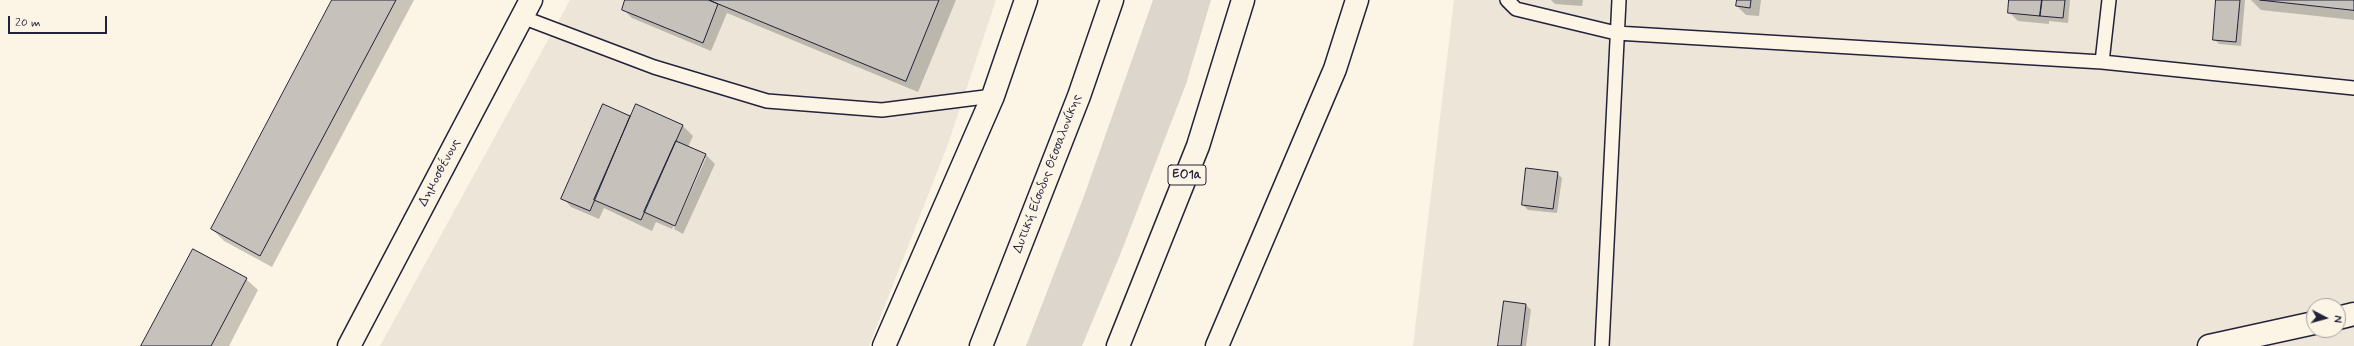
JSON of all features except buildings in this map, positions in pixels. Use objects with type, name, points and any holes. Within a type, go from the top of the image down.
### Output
[{"type":"main road","points":[[884,346],[993,96],[1026,0]]},
{"type":"main road","name":"Δυτική Είσοδος Θεσσαλονίκης","points":[[981,346],[1079,96],[1112,0]]},
{"type":"main road","name":"ΕΟ1α","points":[[1118,346],[1198,146],[1243,0]]},
{"type":"main road","points":[[1217,346],[1335,69],[1357,0]]},
{"type":"main road","name":"Δημοσθένους","points":[[349,346],[527,8]]},
{"type":"main road","points":[[2209,346],[2306,325]]},
{"type":"lane","points":[[1507,0],[1516,9],[1616,33],[2102,62],[2354,88]]},
{"type":"lane","points":[[1602,346],[1616,33],[1619,0]]},
{"type":"lane","points":[[2102,62],[2109,0]]},
{"type":"lane","points":[[527,8],[654,67],[767,101],[882,110],[993,96]]},
{"type":"shaded area","points":[[570,0],[996,0],[948,144],[869,346],[380,346]]},
{"type":"shaded area","points":[[1153,0],[1211,0],[1186,84],[1120,255],[1082,346],[1026,346],[1084,196]]},
{"type":"shaded area","points":[[1454,0],[2354,0],[2354,346],[1413,346]]}]
